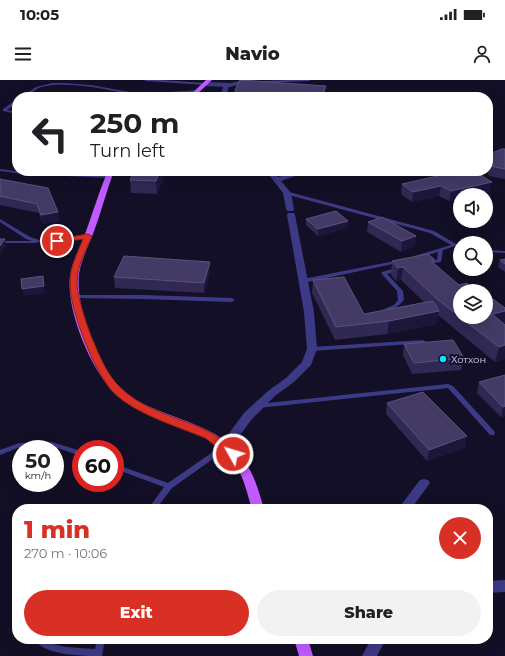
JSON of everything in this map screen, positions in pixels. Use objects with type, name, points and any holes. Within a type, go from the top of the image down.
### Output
[{"type":"main road","points":[[198,91],[207,82]]},
{"type":"main road","points":[[109,176],[78,261],[73,281],[75,297],[83,324],[101,367],[108,380],[118,392],[141,407],[208,436],[225,447],[239,461],[248,480],[256,504]]},
{"type":"main road","points":[[302,644],[306,656]]},
{"type":"street","points":[[207,82],[226,85],[252,80]]},
{"type":"street","points":[[224,92],[226,85]]},
{"type":"street","points":[[225,447],[248,416],[272,393],[290,380],[307,363],[312,349],[309,312],[304,281],[287,194],[273,176]]},
{"type":"street","points":[[277,180],[290,176]]},
{"type":"street","points":[[408,504],[424,483]]},
{"type":"street","points":[[493,587],[505,586]]},
{"type":"street","points":[[369,656],[376,644]]},
{"type":"lane","points":[[146,80],[207,82]]},
{"type":"lane","points":[[244,82],[309,80]]},
{"type":"lane","points":[[31,92],[40,86],[57,84],[99,87],[126,92]]},
{"type":"lane","points":[[184,92],[198,91]]},
{"type":"lane","points":[[12,104],[4,110],[12,112]]},
{"type":"lane","points":[[0,170],[12,172]]},
{"type":"lane","points":[[287,194],[432,232],[453,242]]},
{"type":"lane","points":[[0,220],[28,238],[43,242]]},
{"type":"lane","points":[[0,242],[43,242],[88,236]]},
{"type":"lane","points":[[410,259],[453,246]]},
{"type":"lane","points":[[420,265],[439,261],[441,249]]},
{"type":"lane","points":[[493,251],[505,252]]},
{"type":"lane","points":[[304,281],[402,260]]},
{"type":"lane","points":[[377,312],[392,308],[401,300],[400,291],[384,273],[406,268]]},
{"type":"lane","points":[[75,297],[143,297],[232,300]]},
{"type":"lane","points":[[312,349],[432,342]]},
{"type":"lane","points":[[258,406],[448,386],[451,387],[492,433]]},
{"type":"lane","points":[[0,453],[19,445],[52,444],[72,451]]},
{"type":"lane","points":[[155,504],[168,486],[225,447]]},
{"type":"lane","points":[[124,469],[168,486]]},
{"type":"lane","points":[[43,644],[46,647],[66,652],[98,655],[100,644]]},
{"type":"building","points":[[240,80],[326,86],[324,92],[235,92]]},
{"type":"building","points":[[505,149],[505,169],[493,167],[493,152]]},
{"type":"building","points":[[132,176],[158,176],[156,181],[130,180]]},
{"type":"building","points":[[437,176],[482,176],[492,182],[465,188],[453,188],[453,191],[451,191],[441,186],[413,192],[402,184]]},
{"type":"building","points":[[0,179],[48,188],[58,212],[41,215],[37,204],[0,196]]},
{"type":"building","points":[[336,211],[348,221],[318,229],[306,219]]},
{"type":"building","points":[[382,217],[416,236],[402,241],[368,222]]},
{"type":"building","points":[[0,239],[5,239],[0,246]]},
{"type":"building","points":[[428,254],[435,260],[431,261],[458,284],[453,284],[453,312],[437,299],[403,267],[398,268],[392,261]]},
{"type":"building","points":[[124,256],[210,262],[204,283],[114,277]]},
{"type":"building","points":[[505,259],[505,264],[500,260]]},
{"type":"building","points":[[43,276],[44,286],[22,289],[21,279]]},
{"type":"building","points":[[344,277],[364,314],[433,301],[439,311],[389,321],[336,327],[313,280]]},
{"type":"building","points":[[493,299],[505,308],[505,311],[493,314]]},
{"type":"building","points":[[493,315],[505,325],[505,345],[499,347],[469,324],[493,324]]},
{"type":"building","points":[[453,340],[464,358],[414,363],[404,344]]},
{"type":"building","points":[[505,375],[505,406],[503,407],[479,382]]},
{"type":"building","points":[[423,392],[467,436],[429,450],[387,403]]},
{"type":"place","name":"Хотхон","points":[[443,359]]},
{"type":"route","points":[[57,241],[88,236],[76,267],[73,281],[74,291],[83,324],[108,380],[118,392],[141,407],[216,440],[233,454]]}]
